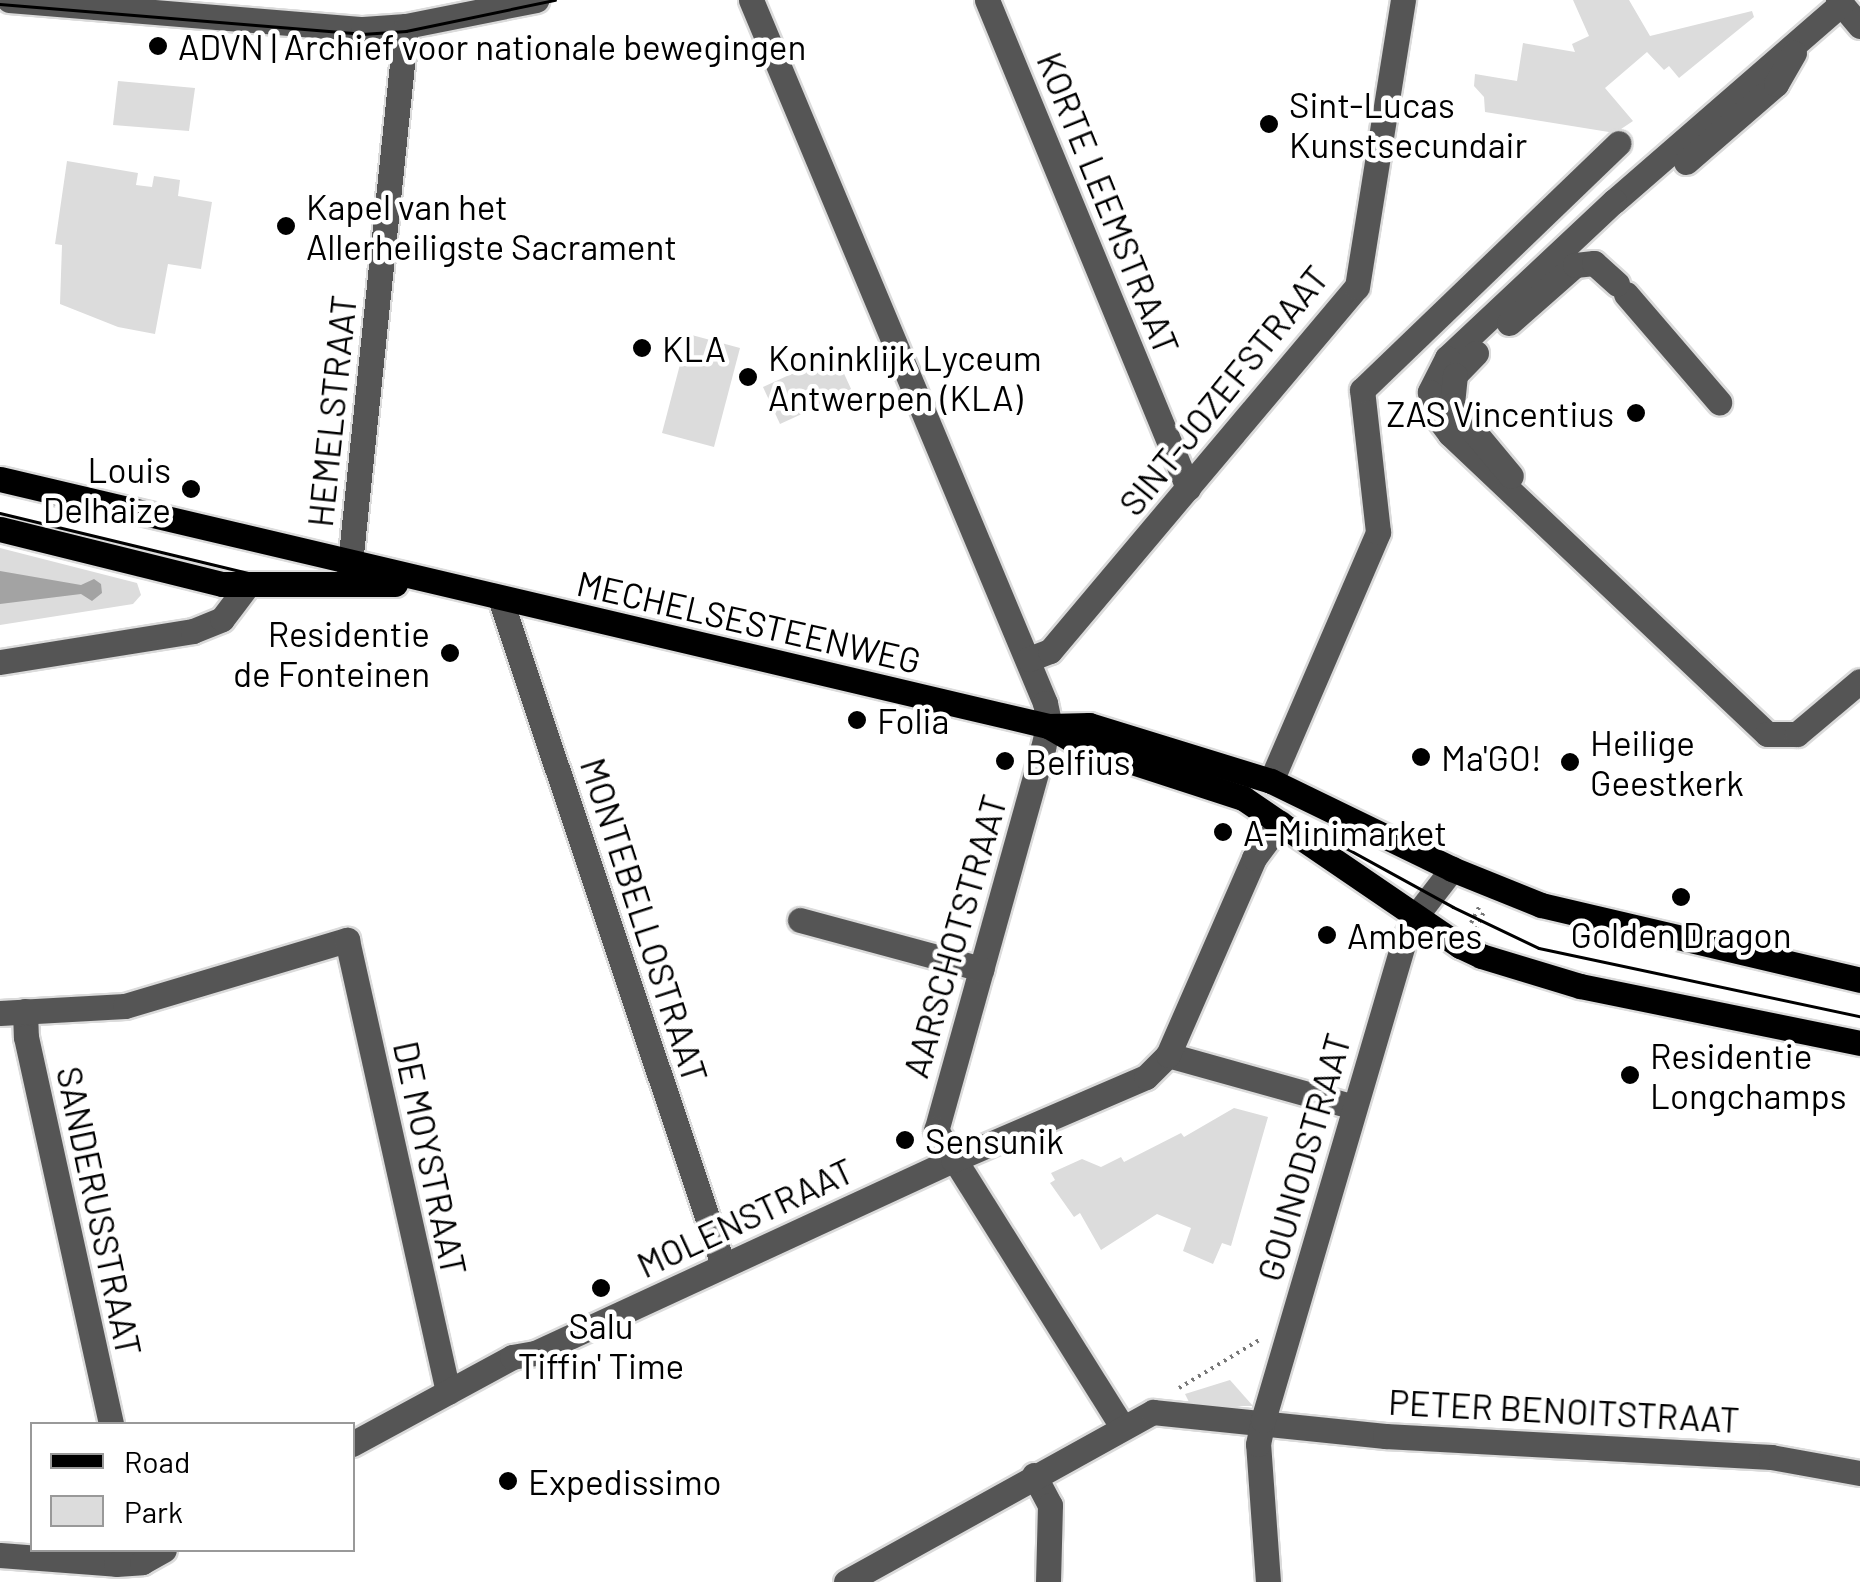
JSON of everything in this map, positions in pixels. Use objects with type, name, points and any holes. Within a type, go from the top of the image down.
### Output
[{"type":"main road","name":"MECHELSESTEENWEG","points":[[0,480],[348,575],[435,582],[1048,726],[1089,725],[1271,782],[1452,869],[1573,915],[1860,980]]},
{"type":"main road","name":"MECHELSESTEENWEG","points":[[0,530],[200,580],[246,586],[348,575]]},
{"type":"main road","name":"MECHELSESTEENWEG","points":[[1048,726],[1082,746],[1243,798],[1464,948],[1580,986],[1860,1043]]},
{"type":"street","points":[[9,0],[200,8],[352,29],[406,26],[536,0]]},
{"type":"street","points":[[751,0],[1028,659],[1045,703],[1048,726]]},
{"type":"street","name":"KORTE LEEMSTRAAT","points":[[987,0],[1188,488]]},
{"type":"street","name":"SINT-JOZEFSTRAAT","points":[[1028,659],[1050,651],[1357,287],[1403,0]]},
{"type":"street","points":[[1836,1],[1860,26]]},
{"type":"street","points":[[1271,782],[1378,532],[1362,390],[1604,182],[1804,36],[1836,1]]},
{"type":"street","points":[[1604,182],[1613,189],[1836,1]]},
{"type":"street","name":"HEMELSTRAAT","points":[[348,575],[406,26]]},
{"type":"street","points":[[1686,162],[1776,84],[1804,36]]},
{"type":"street","points":[[1619,143],[1604,182],[1446,358],[1432,379],[1431,403],[1442,424],[1767,734],[1797,734],[1860,681]]},
{"type":"street","points":[[1543,522],[1492,447],[1458,414],[1450,394],[1462,365],[1574,265],[1594,264],[1621,289],[1719,402]]},
{"type":"street","points":[[0,662],[192,631],[222,619],[246,586]]},
{"type":"street","name":"MONTEBELLOSTRAAT","points":[[500,598],[723,1265]]},
{"type":"street","name":"AARSCHOTSTRAAT","points":[[1048,726],[936,1130],[1122,1426]]},
{"type":"street","name":"MOLENSTRAAT","points":[[355,1442],[512,1356],[535,1353],[953,1160],[1146,1077],[1168,1055],[1254,858],[1280,823]]},
{"type":"street","points":[[1415,917],[1452,869]]},
{"type":"street","name":"GOUNODSTRAAT","points":[[1268,1582],[1258,1444],[1402,943],[1415,917]]},
{"type":"street","points":[[800,920],[982,969]]},
{"type":"street","name":"DE MOYSTRAAT","points":[[12,1012],[125,1006],[347,940],[448,1392]]},
{"type":"street","name":"SANDERUSSTRAAT","points":[[12,1012],[30,1056],[111,1422]]},
{"type":"street","points":[[1168,1055],[1354,1106]]},
{"type":"street","name":"PETER BENOITSTRAAT","points":[[846,1582],[1122,1426],[1162,1411],[1385,1436],[1771,1457],[1860,1473]]},
{"type":"street","points":[[1034,1475],[1050,1505],[1048,1582]]},
{"type":"street","points":[[0,1555],[148,1561]]},
{"type":"path","points":[[1464,948],[1493,885]]},
{"type":"path","points":[[1169,1395],[1272,1332],[1288,1330]]},
{"type":"green space","points":[[1573,0],[1629,0],[1650,36],[1752,11],[1754,17],[1679,78],[1669,66],[1664,70],[1647,52],[1605,88],[1633,121],[1615,133],[1485,112],[1484,97],[1474,86],[1475,74],[1517,81],[1523,43],[1575,52],[1572,44],[1589,36]]},
{"type":"green space","points":[[118,81],[195,88],[189,131],[113,125]]},
{"type":"green space","points":[[67,161],[138,173],[136,185],[152,187],[154,176],[180,180],[178,196],[212,202],[201,269],[168,264],[155,334],[118,327],[60,304],[62,245],[55,244]]},
{"type":"green space","points":[[688,334],[740,348],[714,447],[662,433]]},
{"type":"green space","points":[[835,354],[852,391],[780,424],[763,387]]},
{"type":"green space","points":[[0,548],[137,583],[141,595],[133,604],[0,625]]},
{"type":"green space","points":[[1234,1108],[1268,1117],[1231,1246],[1222,1243],[1213,1264],[1183,1251],[1191,1228],[1157,1214],[1101,1250],[1080,1213],[1074,1217],[1050,1183],[1055,1180],[1051,1173],[1082,1159],[1101,1167],[1121,1157],[1124,1162],[1181,1133],[1184,1137]]},
{"type":"green space","points":[[1230,1380],[1253,1406],[1191,1406],[1185,1394]]},
{"type":"shaded area","points":[[0,571],[81,585],[94,579],[101,584],[102,593],[92,601],[81,594],[0,604]]},
{"type":"tram line","points":[[0,4],[362,34],[406,31],[555,0]]},
{"type":"tram line","points":[[0,513],[248,573],[438,588],[1103,746],[1246,793],[1453,907],[1539,948],[1860,1016]]},
{"type":"place","name":"ADVN | Archief voor nationale bewegingen","points":[[158,46]]},
{"type":"place","name":"Sint-Lucas Kunstsecundair","points":[[1269,124]]},
{"type":"place","name":"Kapel van het Allerheiligste Sacrament","points":[[286,226]]},
{"type":"place","name":"KLA","points":[[642,348]]},
{"type":"place","name":"Koninklijk Lyceum Antwerpen (KLA)","points":[[748,377]]},
{"type":"place","name":"ZAS Vincentius","points":[[1636,413]]},
{"type":"place","name":"Louis Delhaize","points":[[191,489]]},
{"type":"place","name":"Residentie de Fonteinen","points":[[450,653]]},
{"type":"place","name":"Folia","points":[[857,720]]},
{"type":"place","name":"Ma'GO!","points":[[1421,757]]},
{"type":"place","name":"Belfius","points":[[1005,761]]},
{"type":"place","name":"Heilige Geestkerk","points":[[1570,762]]},
{"type":"place","name":"A-Minimarket","points":[[1223,832]]},
{"type":"place","name":"Golden Dragon","points":[[1681,897]]},
{"type":"place","name":"Amberes","points":[[1327,935]]},
{"type":"place","name":"Residentie Longchamps","points":[[1630,1075]]},
{"type":"place","name":"Sensunik","points":[[905,1140]]},
{"type":"place","name":"Salu Tiffin' Time","points":[[601,1288]]},
{"type":"place","name":"Expedissimo","points":[[508,1481]]}]
